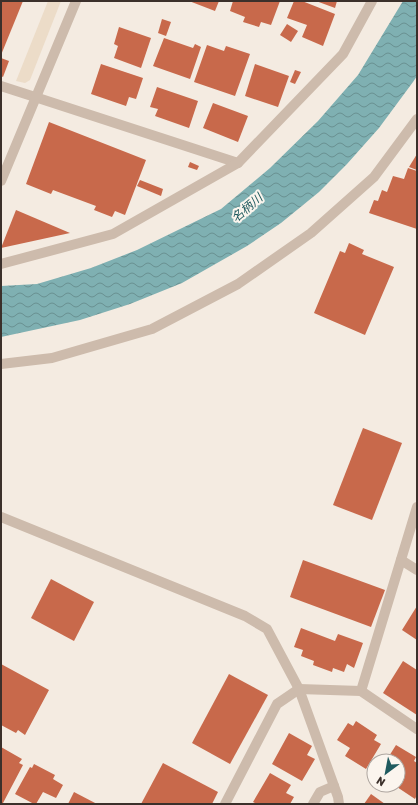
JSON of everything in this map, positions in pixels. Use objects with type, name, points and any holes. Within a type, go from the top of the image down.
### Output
[{"type":"street","points":[[1,181],[76,1]]},
{"type":"street","points":[[1,264],[113,234],[238,163],[343,54],[372,1]]},
{"type":"street","points":[[1,86],[238,163]]},
{"type":"street","points":[[1,364],[52,358],[152,329],[238,284],[310,233],[374,177],[417,119]]},
{"type":"street","points":[[360,691],[417,507]]},
{"type":"street","points":[[1,517],[251,620],[267,629],[298,689],[334,786],[339,804]]},
{"type":"street","points":[[401,560],[417,570]]},
{"type":"street","points":[[225,804],[277,704],[298,689],[360,691],[417,729]]},
{"type":"street","points":[[313,804],[320,792],[334,786]]},
{"type":"shaded area","points":[[48,1],[61,1],[30,80],[25,83],[16,81]]},
{"type":"water","name":"名柄川","points":[[403,1],[417,1],[417,76],[379,128],[347,164],[319,192],[281,223],[247,246],[182,283],[130,304],[80,320],[1,337],[1,286],[37,284],[91,268],[137,250],[221,209],[270,168],[318,121],[358,75]]},
{"type":"building","points":[[1,1],[23,1],[1,55]]},
{"type":"building","points":[[189,1],[219,1],[215,11]]},
{"type":"building","points":[[233,1],[280,1],[271,25],[261,22],[259,27],[243,22],[245,17],[230,11]]},
{"type":"building","points":[[294,1],[302,1],[335,14],[323,46],[302,37],[307,25],[287,18]]},
{"type":"building","points":[[316,1],[337,1],[335,8]]},
{"type":"building","points":[[162,19],[171,22],[166,36],[158,33]]},
{"type":"building","points":[[287,24],[298,31],[291,42],[280,35]]},
{"type":"building","points":[[119,27],[151,38],[141,68],[114,58],[118,46],[114,44]]},
{"type":"building","points":[[164,38],[193,48],[195,44],[201,47],[190,79],[153,66]]},
{"type":"building","points":[[207,45],[224,51],[226,46],[250,54],[235,96],[194,82]]},
{"type":"building","points":[[1,58],[9,61],[3,77],[1,76]]},
{"type":"building","points":[[101,64],[143,78],[136,99],[129,97],[126,106],[91,94]]},
{"type":"building","points":[[255,64],[289,76],[278,107],[245,96]]},
{"type":"building","points":[[295,70],[301,72],[295,84],[290,82]]},
{"type":"building","points":[[157,87],[198,101],[189,128],[155,116],[158,109],[150,107]]},
{"type":"building","points":[[213,103],[248,116],[238,142],[203,128]]},
{"type":"building","points":[[49,122],[146,160],[125,215],[115,211],[112,217],[94,210],[96,206],[53,190],[51,194],[26,184]]},
{"type":"building","points":[[417,154],[417,170],[409,167]]},
{"type":"building","points":[[190,162],[199,166],[197,170],[188,167]]},
{"type":"building","points":[[408,168],[417,171],[417,229],[369,213],[374,200],[378,201],[382,190],[387,192],[393,176],[404,179]]},
{"type":"building","points":[[140,180],[163,189],[161,196],[137,186]]},
{"type":"building","points":[[16,210],[70,233],[1,248]]},
{"type":"building","points":[[349,243],[364,250],[362,254],[394,267],[365,335],[314,313],[340,251],[345,253]]},
{"type":"building","points":[[363,428],[402,443],[372,520],[333,505]]},
{"type":"building","points":[[303,560],[385,590],[371,627],[290,597]]},
{"type":"building","points":[[51,579],[94,602],[74,641],[31,618]]},
{"type":"building","points":[[417,606],[417,640],[402,630]]},
{"type":"building","points":[[301,628],[335,641],[338,634],[363,643],[354,668],[347,664],[344,672],[333,668],[332,672],[313,665],[314,661],[301,656],[303,650],[294,647]]},
{"type":"building","points":[[403,661],[417,670],[417,715],[383,693]]},
{"type":"building","points":[[1,664],[49,690],[25,735],[18,730],[16,733],[1,725]]},
{"type":"building","points":[[229,674],[268,695],[230,764],[192,743]]},
{"type":"building","points":[[356,721],[377,735],[374,740],[381,744],[376,753],[366,753],[366,769],[345,756],[350,748],[337,740],[348,723],[353,726]]},
{"type":"building","points":[[289,733],[312,746],[307,755],[315,759],[302,781],[272,764]]},
{"type":"building","points":[[396,745],[416,757],[414,761],[417,763],[417,795],[415,799],[406,793],[406,753],[391,753]]},
{"type":"building","points":[[1,747],[22,759],[19,763],[23,765],[3,803],[1,803]]},
{"type":"building","points":[[163,763],[218,792],[212,804],[141,804]]},
{"type":"building","points":[[34,764],[55,775],[53,779],[63,785],[56,798],[43,792],[36,804],[34,804],[15,794],[30,767],[32,768]]},
{"type":"building","points":[[270,773],[291,785],[286,793],[294,797],[290,804],[257,804],[253,802]]},
{"type":"building","points":[[74,792],[97,804],[68,804]]},
{"type":"building","points":[[371,794],[385,804],[364,804]]}]
